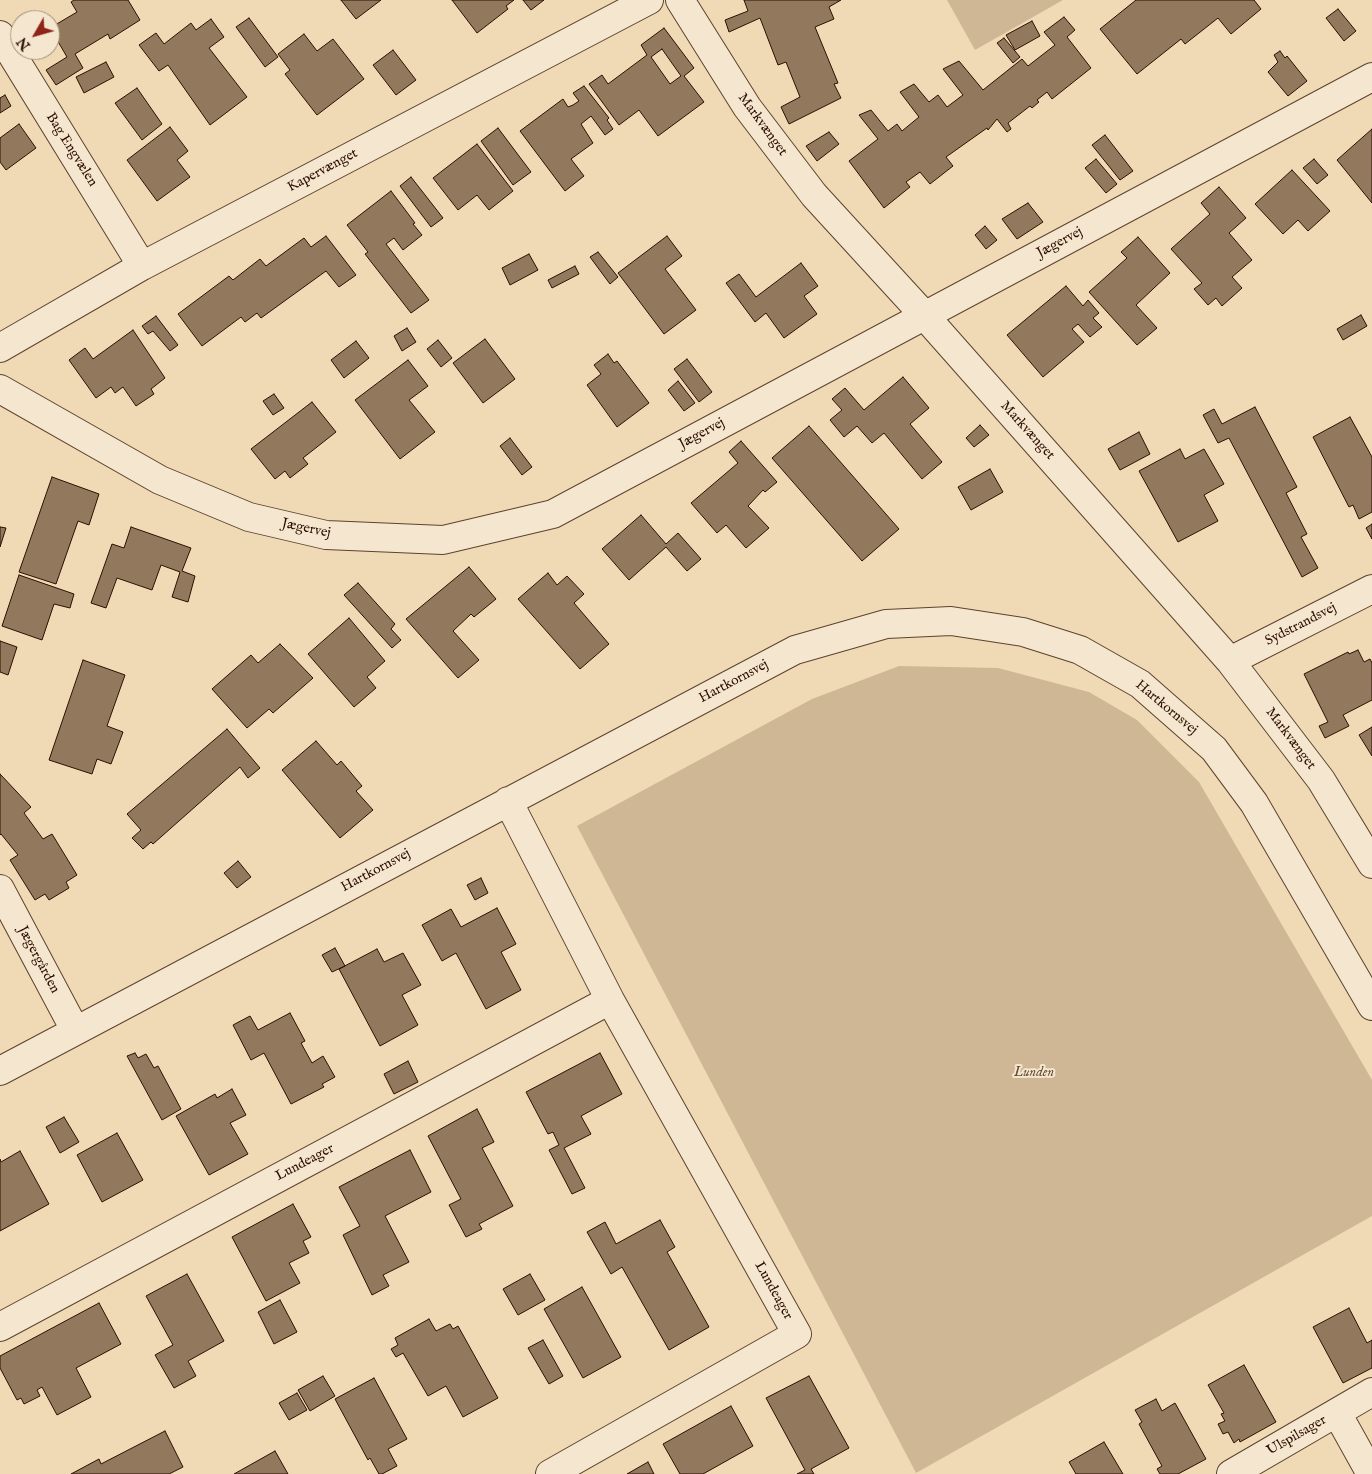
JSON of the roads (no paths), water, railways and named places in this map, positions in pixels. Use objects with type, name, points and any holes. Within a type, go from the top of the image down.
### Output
[{"type":"street","name":"Kapervænget","points":[[0,348],[142,266],[649,0]]},
{"type":"street","name":"Markvænget","points":[[680,0],[747,107],[814,195],[924,315],[1230,661],[1321,780],[1372,864]]},
{"type":"street","name":"Bag Engvælen","points":[[0,35],[142,266]]},
{"type":"street","name":"Jægervej","points":[[0,389],[160,480],[249,517],[326,535],[442,540],[553,514],[1372,77]]},
{"type":"street","name":"Sydstrandsvej","points":[[1230,661],[1372,589]]},
{"type":"street","name":"Hartkornsvej","points":[[0,1071],[508,800],[795,650],[886,624],[951,621],[1023,632],[1080,650],[1140,684],[1214,749],[1254,803],[1372,1006]]},
{"type":"street","name":"Lundeager","points":[[508,800],[610,1000],[797,1334],[550,1474]]},
{"type":"street","name":"Jægergården","points":[[0,889],[75,1030]]},
{"type":"street","name":"Lundeager","points":[[0,1327],[610,1000]]},
{"type":"street","name":"Ulspilsager","points":[[1231,1474],[1372,1392]]},
{"type":"street","name":"Ulspilsager","points":[[1337,1413],[1372,1474]]},
{"type":"park label","name":"Lunden","points":[[1034,1073]]}]
